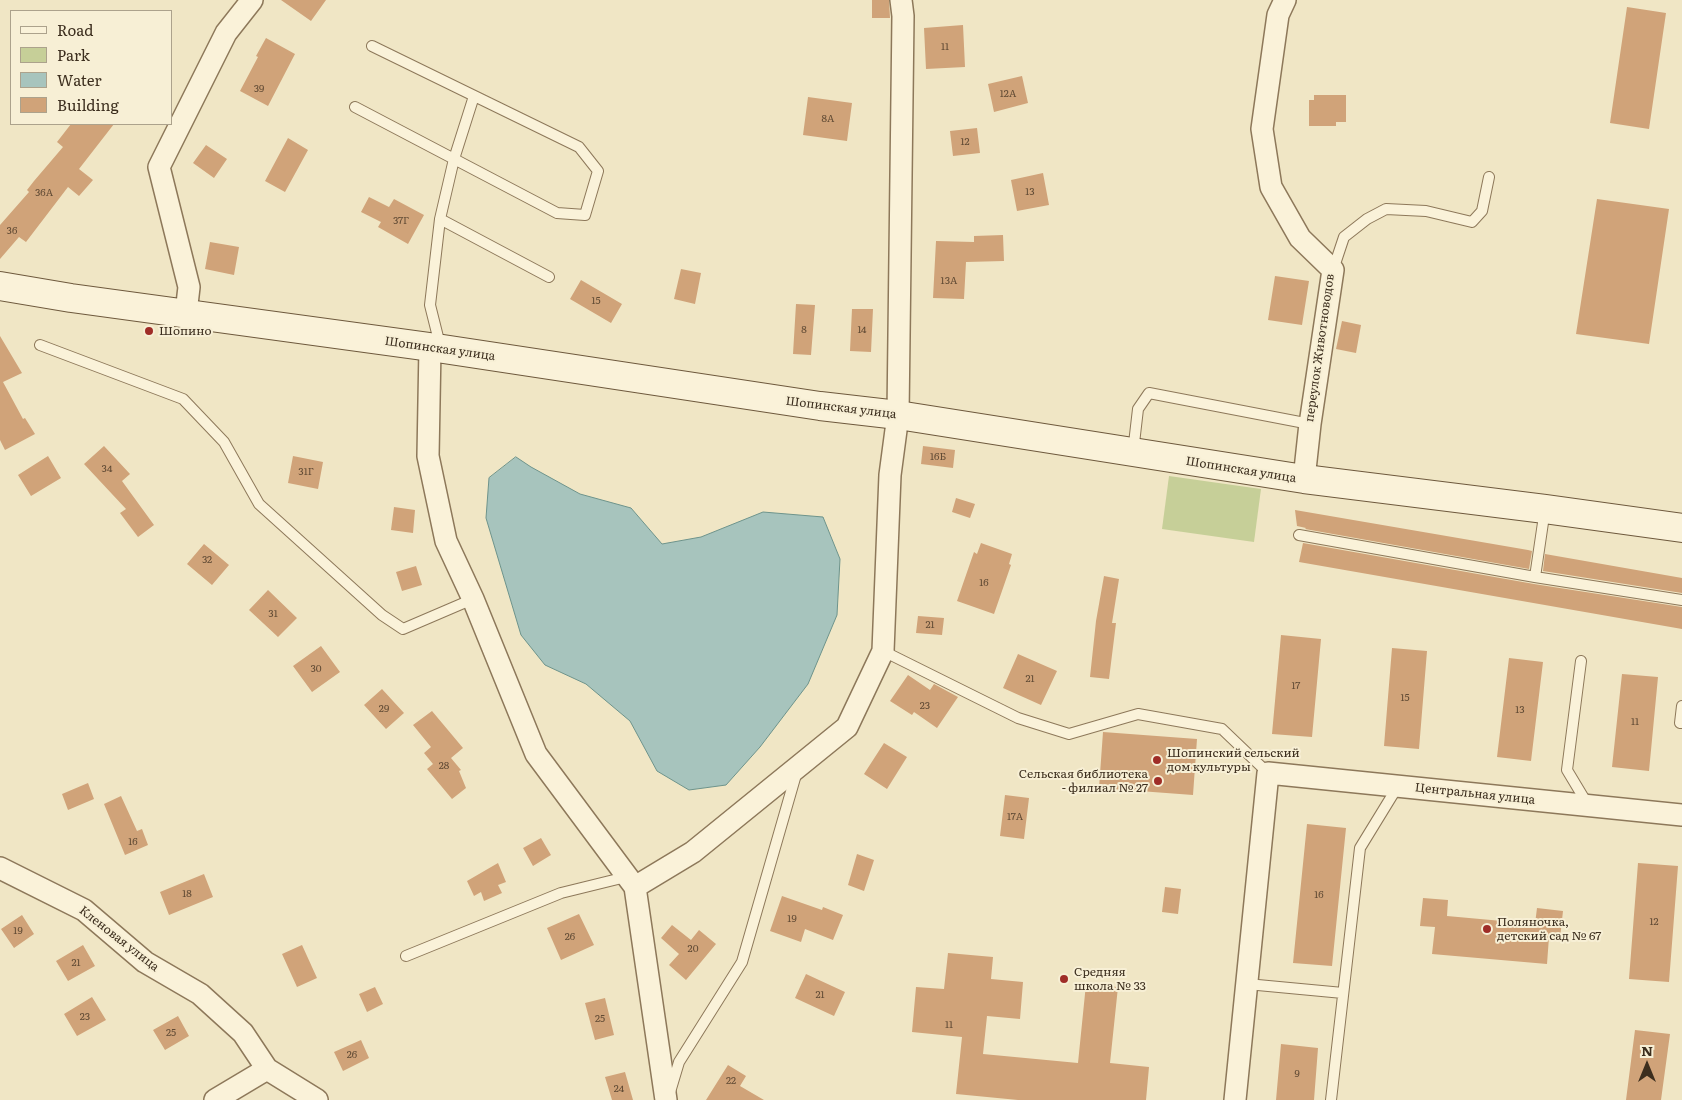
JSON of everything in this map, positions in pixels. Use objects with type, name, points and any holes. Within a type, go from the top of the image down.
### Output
[{"type":"street","points":[[186,313],[189,287],[160,167],[226,34],[252,0]]},
{"type":"street","points":[[630,882],[693,852],[847,727],[883,651],[890,475],[898,415],[902,0]]},
{"type":"street","name":"переулок Животноводов","points":[[1285,0],[1278,15],[1262,129],[1271,187],[1300,238],[1333,270],[1310,424],[1304,480]]},
{"type":"street","name":"Шопинская улица","points":[[1,287],[436,348],[820,406],[898,415],[1304,480],[1545,509],[1682,528]]},
{"type":"street","points":[[436,348],[428,456],[446,541],[473,599],[536,754],[630,882],[666,1100]]},
{"type":"street","points":[[1235,1100],[1268,773]]},
{"type":"street","name":"Центральная улица","points":[[1268,773],[1682,815]]},
{"type":"street","name":"Кленовая улица","points":[[0,868],[84,910],[145,962],[200,994],[243,1033],[267,1069],[317,1100]]},
{"type":"street","points":[[215,1100],[267,1069]]},
{"type":"lane","points":[[355,107],[557,213],[585,215],[598,171],[579,147],[372,46]]},
{"type":"lane","points":[[436,348],[430,306],[440,219],[454,159],[474,96]]},
{"type":"lane","points":[[1333,270],[1344,238],[1367,219],[1386,209],[1426,211],[1472,222],[1482,211],[1489,177]]},
{"type":"lane","points":[[440,219],[549,277]]},
{"type":"lane","points":[[40,345],[183,399],[224,442],[259,504],[382,614],[403,629],[473,599]]},
{"type":"lane","points":[[1133,453],[1138,409],[1149,393],[1310,424]]},
{"type":"lane","points":[[1535,577],[1545,509]]},
{"type":"lane","points":[[1298,535],[1535,577],[1682,600]]},
{"type":"lane","points":[[883,651],[1018,718],[1069,734],[1138,714],[1222,729],[1268,773]]},
{"type":"lane","points":[[1581,661],[1567,770],[1588,805]]},
{"type":"lane","points":[[1682,706],[1680,723],[1682,723]]},
{"type":"lane","points":[[666,1100],[680,1062],[742,962],[799,766]]},
{"type":"lane","points":[[1331,1100],[1360,848],[1398,786]]},
{"type":"lane","points":[[406,956],[562,893],[630,882]]},
{"type":"lane","points":[[1247,984],[1343,993]]},
{"type":"green space","points":[[1169,476],[1261,489],[1254,542],[1162,529]]},
{"type":"water","points":[[516,457],[580,494],[631,508],[662,544],[701,537],[763,512],[823,517],[840,559],[837,615],[808,684],[760,747],[726,785],[689,790],[657,771],[630,721],[586,684],[545,665],[521,635],[486,518],[489,478]]},
{"type":"building","points":[[281,0],[326,0],[311,21]]},
{"type":"building","points":[[872,0],[889,0],[890,18],[872,18]]},
{"type":"building","points":[[1627,7],[1666,13],[1649,129],[1610,123]]},
{"type":"building","points":[[963,25],[965,67],[926,69],[924,28]]},
{"type":"building","points":[[266,38],[295,54],[268,106],[240,91]]},
{"type":"building","points":[[1022,76],[1028,103],[994,112],[988,84]]},
{"type":"building","points":[[1314,95],[1346,95],[1346,122],[1336,122],[1336,126],[1309,126],[1309,100],[1314,100]]},
{"type":"building","points":[[808,97],[852,103],[847,141],[803,135]]},
{"type":"building","points":[[70,125],[113,125],[79,169],[93,180],[79,196],[68,187],[26,242],[19,237],[0,259],[0,225],[29,192],[27,190],[63,147],[57,142]]},
{"type":"building","points":[[977,128],[980,153],[953,156],[950,131]]},
{"type":"building","points":[[288,138],[308,150],[285,192],[265,181]]},
{"type":"building","points":[[206,145],[227,159],[214,178],[193,163]]},
{"type":"building","points":[[1043,173],[1049,205],[1017,211],[1011,180]]},
{"type":"building","points":[[369,197],[389,207],[394,199],[424,215],[408,244],[378,227],[381,222],[361,212]]},
{"type":"building","points":[[1597,199],[1669,209],[1649,344],[1576,334]]},
{"type":"building","points":[[1003,235],[1004,261],[966,262],[964,299],[933,298],[936,241],[974,242],[974,236]]},
{"type":"building","points":[[210,242],[239,247],[234,275],[205,269]]},
{"type":"building","points":[[681,269],[701,273],[695,304],[674,299]]},
{"type":"building","points":[[1275,276],[1309,281],[1302,325],[1268,320]]},
{"type":"building","points":[[581,280],[622,304],[611,323],[570,299]]},
{"type":"building","points":[[796,304],[815,305],[811,355],[793,354]]},
{"type":"building","points":[[852,309],[873,309],[871,352],[850,351]]},
{"type":"building","points":[[1342,321],[1361,325],[1356,353],[1336,349]]},
{"type":"building","points":[[0,336],[22,373],[3,382],[23,419],[25,418],[35,434],[5,450],[0,440]]},
{"type":"building","points":[[104,446],[130,474],[122,481],[154,525],[138,537],[120,513],[126,509],[84,464]]},
{"type":"building","points":[[923,446],[955,450],[953,468],[921,464]]},
{"type":"building","points":[[48,456],[61,478],[31,496],[18,475]]},
{"type":"building","points":[[293,456],[323,462],[318,489],[288,483]]},
{"type":"building","points":[[956,498],[975,504],[970,518],[952,512]]},
{"type":"building","points":[[394,507],[415,510],[413,533],[391,530]]},
{"type":"building","points":[[1295,510],[1532,551],[1529,569],[1305,529],[1297,526]]},
{"type":"building","points":[[981,543],[1012,554],[1009,564],[1011,565],[994,614],[957,601],[974,552],[977,554]]},
{"type":"building","points":[[1303,543],[1534,584],[1682,607],[1682,629],[1299,562]]},
{"type":"building","points":[[204,544],[229,565],[212,585],[187,564]]},
{"type":"building","points":[[1545,554],[1682,578],[1682,593],[1543,571]]},
{"type":"building","points":[[416,566],[422,585],[402,591],[396,572]]},
{"type":"building","points":[[1104,576],[1119,579],[1112,623],[1116,623],[1109,679],[1090,677],[1096,621]]},
{"type":"building","points":[[268,590],[297,618],[278,637],[249,610]]},
{"type":"building","points":[[918,616],[944,618],[942,635],[916,633]]},
{"type":"building","points":[[1281,635],[1321,639],[1312,737],[1272,734]]},
{"type":"building","points":[[321,646],[340,672],[312,692],[293,666]]},
{"type":"building","points":[[1392,648],[1427,651],[1419,749],[1384,746]]},
{"type":"building","points":[[1018,654],[1057,671],[1041,705],[1003,688]]},
{"type":"building","points":[[1509,658],[1543,662],[1531,761],[1497,757]]},
{"type":"building","points":[[1622,674],[1658,677],[1649,771],[1612,767]]},
{"type":"building","points":[[908,675],[930,690],[934,684],[958,697],[937,728],[914,712],[912,715],[890,701]]},
{"type":"building","points":[[382,689],[404,713],[386,729],[364,705]]},
{"type":"building","points":[[432,711],[463,748],[451,758],[461,770],[459,771],[466,788],[452,799],[427,769],[433,764],[424,753],[431,747],[413,725]]},
{"type":"building","points":[[1103,732],[1197,739],[1193,795],[1099,788]]},
{"type":"building","points":[[884,743],[907,757],[887,789],[864,774]]},
{"type":"building","points":[[88,783],[94,799],[68,810],[62,794]]},
{"type":"building","points":[[1005,795],[1029,798],[1024,839],[1000,836]]},
{"type":"building","points":[[121,796],[137,831],[142,829],[148,845],[125,855],[104,804]]},
{"type":"building","points":[[1307,824],[1346,828],[1332,966],[1293,963]]},
{"type":"building","points":[[541,838],[551,855],[533,866],[523,848]]},
{"type":"building","points":[[857,854],[874,860],[864,891],[848,885]]},
{"type":"building","points":[[498,863],[506,882],[498,885],[502,893],[484,901],[481,892],[474,896],[467,881]]},
{"type":"building","points":[[1638,863],[1678,866],[1669,982],[1629,979]]},
{"type":"building","points":[[204,874],[213,897],[169,915],[160,892]]},
{"type":"building","points":[[1165,887],[1181,889],[1178,914],[1162,912]]},
{"type":"building","points":[[782,896],[822,910],[823,907],[843,915],[833,940],[805,929],[801,942],[770,931]]},
{"type":"building","points":[[1423,898],[1448,900],[1447,916],[1535,924],[1537,908],[1563,911],[1560,938],[1549,937],[1547,964],[1432,954],[1435,927],[1420,926]]},
{"type":"building","points":[[579,914],[594,945],[561,960],[547,928]]},
{"type":"building","points":[[22,915],[34,934],[14,948],[1,929]]},
{"type":"building","points":[[672,925],[691,940],[699,930],[716,944],[686,980],[669,965],[679,954],[661,938]]},
{"type":"building","points":[[83,945],[95,966],[68,981],[56,961]]},
{"type":"building","points":[[302,945],[317,978],[297,987],[282,954]]},
{"type":"building","points":[[948,953],[993,957],[991,979],[1023,982],[1020,1019],[987,1016],[983,1054],[1078,1063],[1086,984],[1118,987],[1110,1063],[1149,1067],[1146,1100],[1018,1100],[956,1094],[962,1037],[912,1032],[916,987],[944,989]]},
{"type":"building","points":[[806,974],[845,992],[834,1016],[795,998]]},
{"type":"building","points":[[375,987],[383,1004],[367,1012],[359,994]]},
{"type":"building","points":[[92,997],[106,1020],[77,1036],[64,1014]]},
{"type":"building","points":[[605,998],[614,1035],[595,1040],[585,1003]]},
{"type":"building","points":[[178,1016],[189,1036],[165,1050],[153,1030]]},
{"type":"building","points":[[1635,1030],[1670,1034],[1661,1100],[1626,1100]]},
{"type":"building","points":[[361,1040],[369,1058],[343,1071],[334,1052]]},
{"type":"building","points":[[1281,1044],[1318,1048],[1314,1100],[1276,1100]]},
{"type":"building","points":[[728,1065],[746,1076],[740,1086],[764,1100],[706,1100]]},
{"type":"building","points":[[625,1072],[633,1100],[612,1100],[605,1077]]},
{"type":"place","name":"Шопино","points":[[149,331]]},
{"type":"place","name":"Шопинский сельский дом культуры","points":[[1157,760]]},
{"type":"place","name":"Сельская библиотека - филиал № 27","points":[[1158,781]]},
{"type":"place","name":"Поляночка, детский сад № 67","points":[[1487,929]]},
{"type":"place","name":"Средняя школа № 33","points":[[1064,979]]}]
